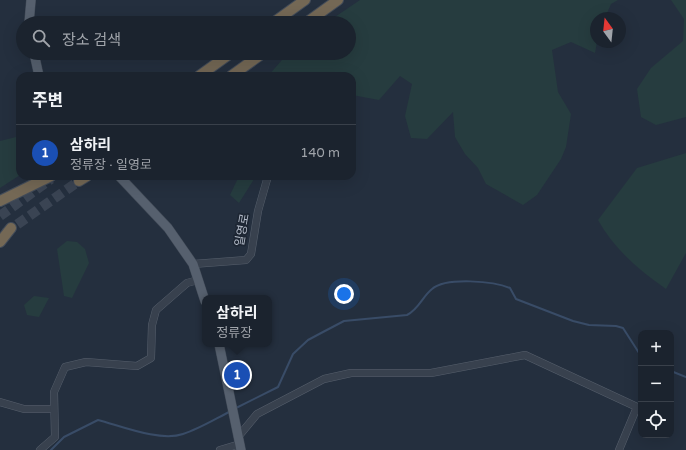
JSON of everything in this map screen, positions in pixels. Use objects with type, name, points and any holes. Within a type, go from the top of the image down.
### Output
[{"type":"highway","points":[[283,16],[305,0]]},
{"type":"highway","points":[[316,16],[338,0]]},
{"type":"highway","points":[[205,72],[221,60]]},
{"type":"highway","points":[[236,72],[253,60]]},
{"type":"highway","points":[[0,201],[43,180]]},
{"type":"highway","points":[[0,242],[12,228]]},
{"type":"main road","points":[[30,16],[31,0]]},
{"type":"main road","points":[[36,60],[38,72]]},
{"type":"main road","points":[[123,180],[168,228],[193,264],[203,295]]},
{"type":"main road","points":[[220,347],[239,444]]},
{"type":"street","name":"일영로","points":[[193,264],[246,260],[251,254],[258,211],[267,180]]},
{"type":"street","points":[[40,450],[54,437],[54,392],[65,367],[86,362],[137,366],[150,358],[152,324],[156,310],[187,283],[198,280]]},
{"type":"street","points":[[220,450],[239,444],[257,414],[324,379],[351,373],[430,373],[525,355],[637,407],[619,450]]},
{"type":"street","points":[[0,402],[24,409],[53,409]]},
{"type":"green space","points":[[360,0],[618,0],[611,4],[608,12],[590,12],[590,48],[596,48],[595,53],[571,42],[552,50],[558,92],[571,114],[566,147],[561,159],[537,195],[523,205],[486,184],[478,168],[465,154],[455,137],[453,112],[427,139],[411,138],[405,116],[412,84],[400,76],[379,100],[356,96],[356,72],[271,72],[282,60],[356,60],[356,16],[336,16]]},
{"type":"green space","points":[[671,0],[686,0],[686,117],[656,125],[641,117],[637,89],[651,68],[683,41],[684,19]]},
{"type":"green space","points":[[16,137],[16,178],[0,188],[0,141]]},
{"type":"green space","points":[[686,153],[686,253],[666,289],[628,259],[604,231],[598,220],[637,168]]},
{"type":"green space","points":[[237,180],[253,180],[239,203],[230,195]]},
{"type":"green space","points":[[67,241],[77,242],[85,249],[89,263],[72,298],[64,296],[57,249]]},
{"type":"green space","points":[[34,296],[49,298],[39,317],[27,315],[24,305]]},
{"type":"waterway","points":[[234,409],[278,387],[293,354],[308,340],[344,321],[407,315],[415,310],[432,289],[439,285],[448,283],[470,281],[503,286],[510,288],[516,299],[573,321],[589,325],[616,326],[623,328],[638,351]]},
{"type":"waterway","points":[[674,372],[686,377]]},
{"type":"waterway","points":[[51,450],[64,437],[98,420],[152,435],[174,436],[207,424],[231,411]]},
{"type":"tunnel","points":[[0,216],[50,180]]},
{"type":"tunnel","points":[[5,233],[79,181]]},
{"type":"place","name":"삼하리","points":[[237,375]]}]
